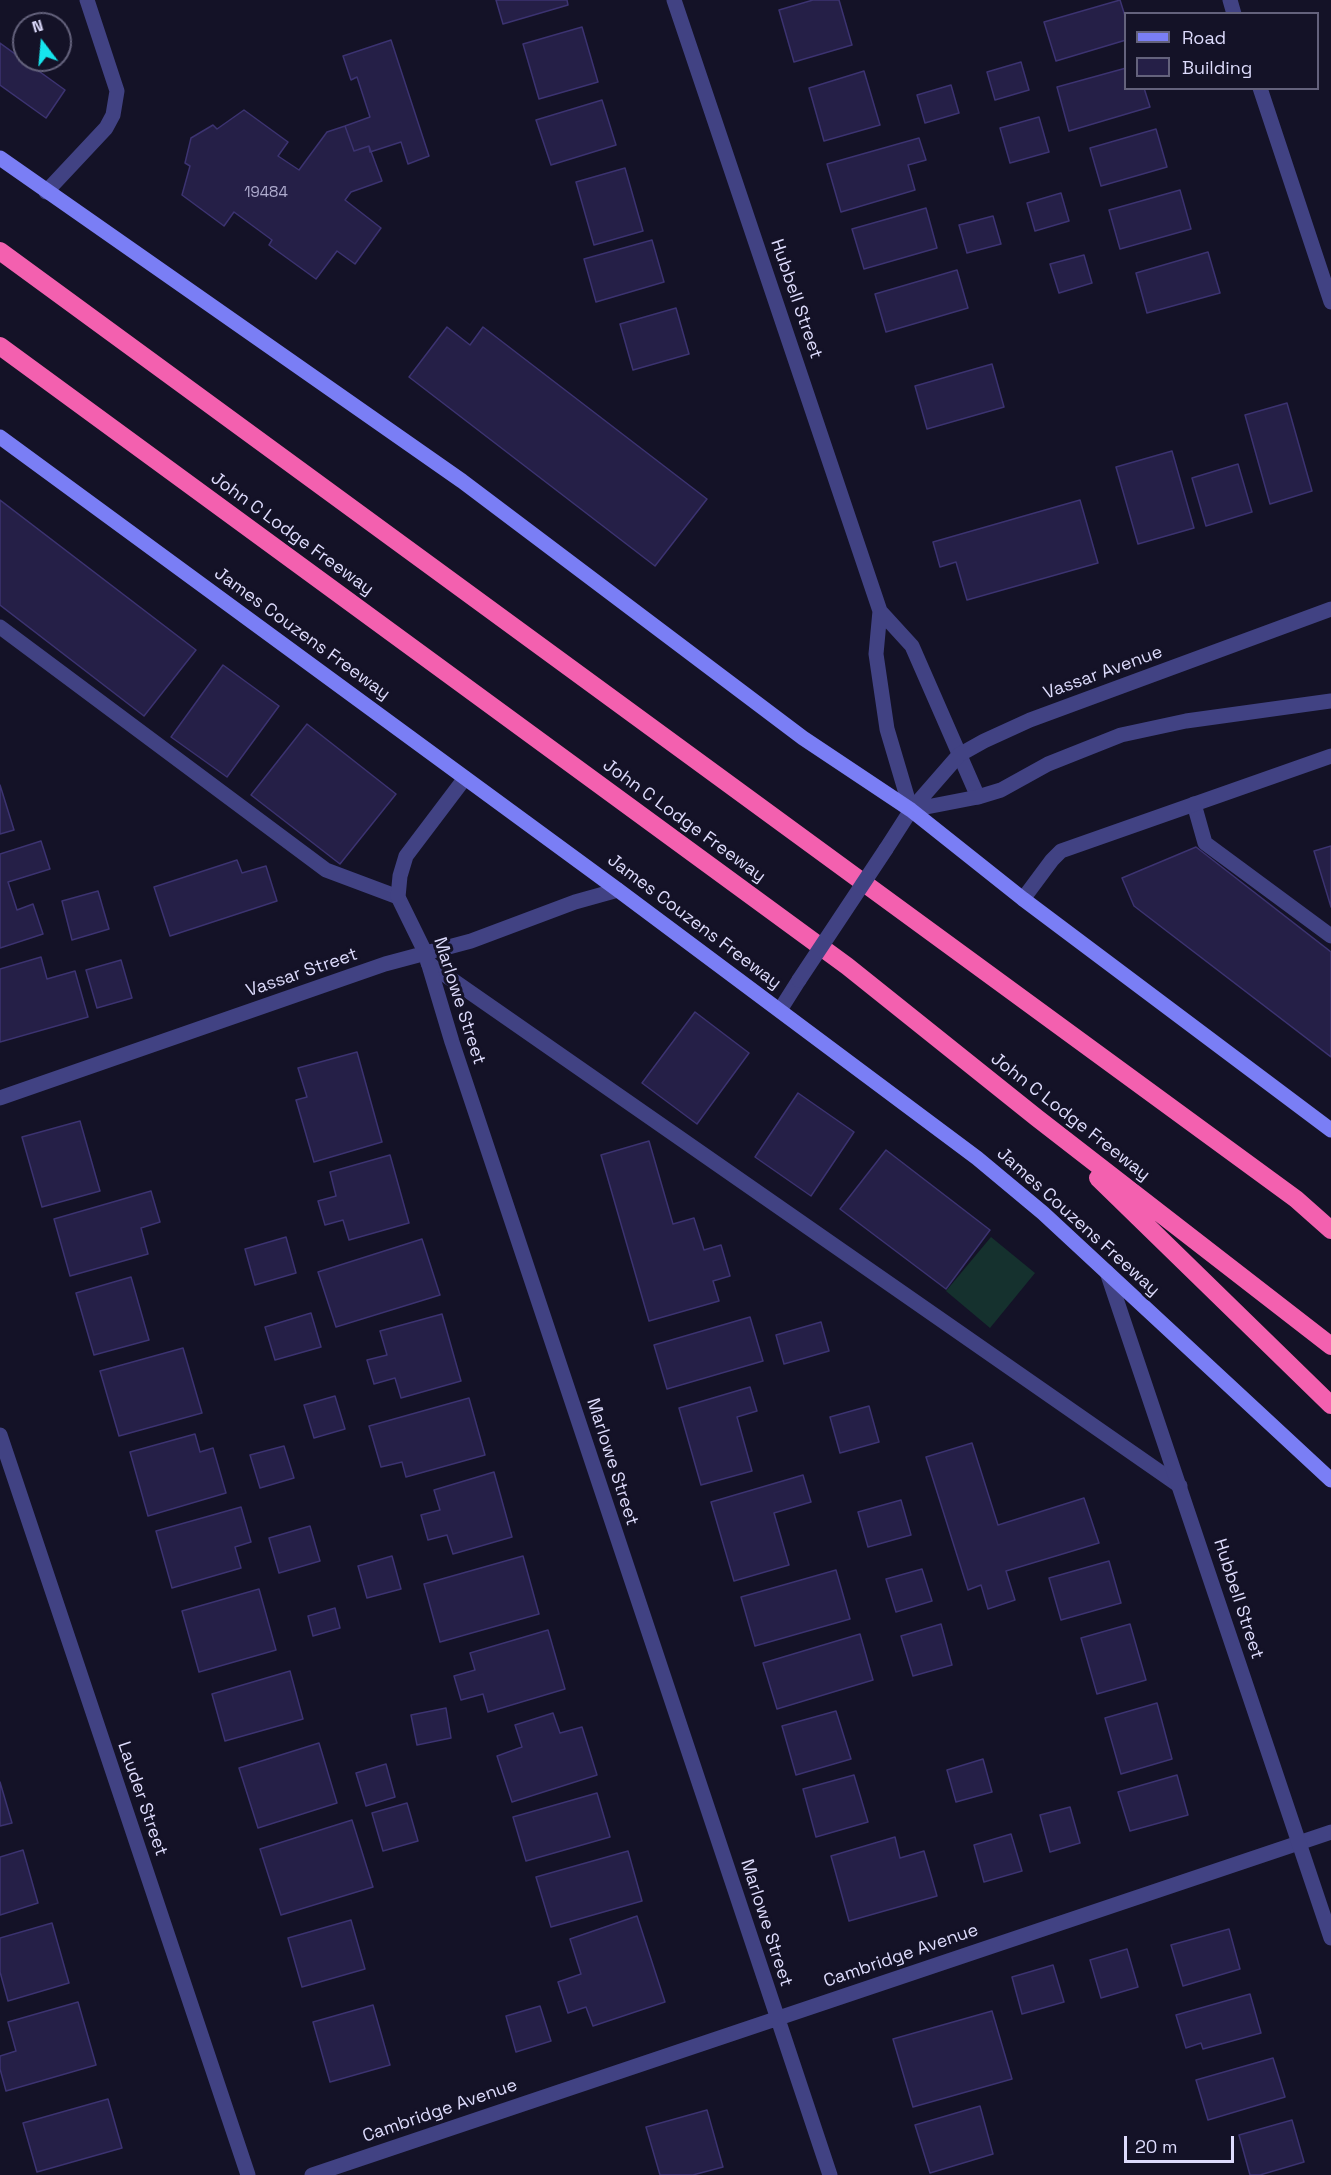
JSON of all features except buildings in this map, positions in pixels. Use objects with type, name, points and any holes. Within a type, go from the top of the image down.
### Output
[{"type":"highway","points":[[0,251],[1296,1199],[1331,1230]]},
{"type":"highway","name":"John C Lodge Freeway","points":[[0,346],[837,959],[1037,1118],[1331,1346]]},
{"type":"highway","points":[[1037,1118],[1331,1405]]},
{"type":"highway","points":[[1296,1199],[1331,1212]]},
{"type":"main road","points":[[0,158],[462,481],[803,738],[911,810],[1023,899],[1331,1130]]},
{"type":"main road","name":"James Couzens Freeway","points":[[0,437],[618,890],[976,1158],[1043,1213],[1331,1480]]},
{"type":"street","points":[[46,192],[106,128],[113,115],[117,92],[87,0]]},
{"type":"street","name":"Hubbell Street","points":[[674,0],[880,611],[912,646],[978,797]]},
{"type":"street","points":[[1261,90],[1331,302]]},
{"type":"street","name":"Vassar Avenue","points":[[780,1010],[911,810],[959,755],[1030,720],[1331,609]]},
{"type":"street","name":"Hubbell Street","points":[[880,611],[876,654],[886,729],[911,810]]},
{"type":"street","points":[[0,627],[326,870],[398,897],[400,876],[406,856],[465,778]]},
{"type":"street","points":[[911,810],[978,797],[1001,790],[1047,764],[1121,735],[1186,721],[1331,701]]},
{"type":"street","points":[[1023,899],[1061,851],[1331,756]]},
{"type":"street","points":[[1194,804],[1204,843],[1331,936]]},
{"type":"street","name":"Vassar Street","points":[[0,1098],[385,964],[427,957],[574,902],[618,890]]},
{"type":"street","name":"Marlowe Street","points":[[398,897],[427,957],[452,1042],[830,2175]]},
{"type":"street","points":[[427,957],[1180,1486]]},
{"type":"street","name":"Hubbell Street","points":[[1107,1272],[1331,1938]]},
{"type":"street","name":"Lauder Street","points":[[0,1435],[248,2175]]},
{"type":"street","name":"Cambridge Avenue","points":[[312,2175],[1331,1832]]},
{"type":"green space","points":[[991,1237],[1035,1273],[990,1328],[946,1291]]}]
